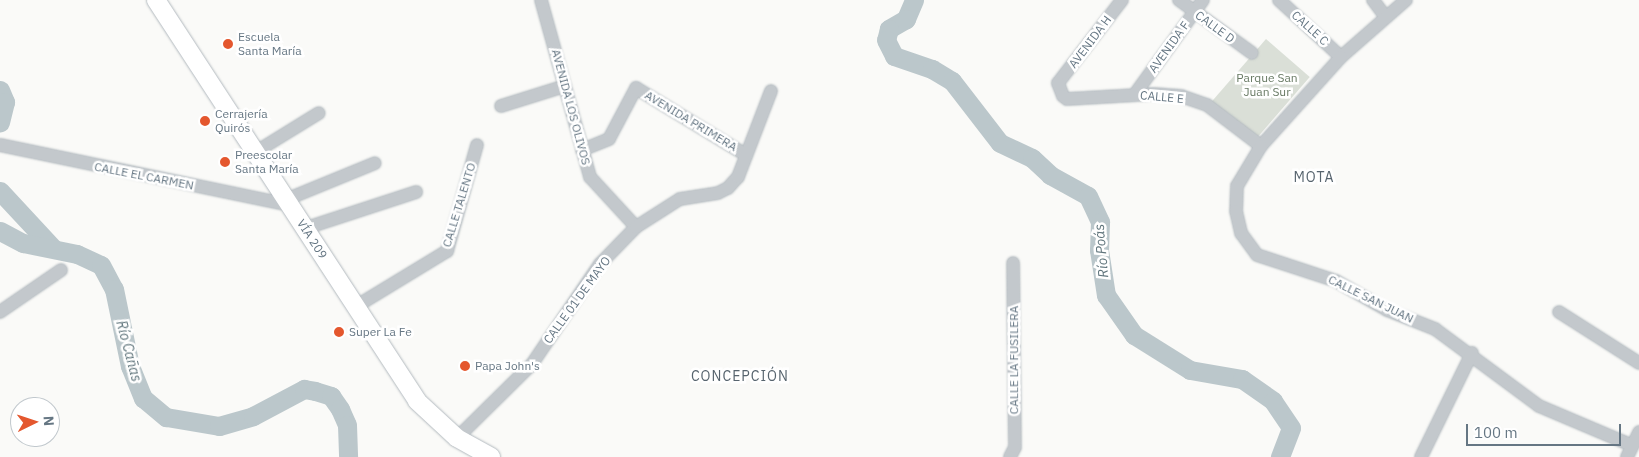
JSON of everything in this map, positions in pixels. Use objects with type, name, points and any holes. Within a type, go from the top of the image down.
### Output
[{"type":"main road","name":"VÍA 209","points":[[156,0],[254,153],[306,228],[355,307],[418,401],[457,438],[491,457]]},
{"type":"street","name":"AVENIDA LOS OLIVOS","points":[[541,0],[590,177],[636,227]]},
{"type":"street","name":"AVENIDA H","points":[[1058,84],[1122,0]]},
{"type":"street","name":"CALLE D","points":[[1179,0],[1252,53]]},
{"type":"street","name":"AVENIDA F","points":[[1135,94],[1202,0]]},
{"type":"street","name":"CALLE C","points":[[1279,0],[1342,57]]},
{"type":"street","points":[[1373,0],[1386,17]]},
{"type":"street","name":"CALLE SAN JUAN","points":[[1406,0],[1342,57],[1261,146],[1237,186],[1236,210],[1241,234],[1248,247],[1257,255],[1336,281],[1386,310],[1436,329],[1472,353],[1539,406],[1629,451]]},
{"type":"street","name":"CALLE E","points":[[1058,84],[1060,92],[1067,99],[1135,94],[1181,96],[1207,105],[1261,146]]},
{"type":"street","points":[[501,106],[565,86]]},
{"type":"street","name":"AVENIDA PRIMERA","points":[[582,150],[609,139],[636,88],[746,155]]},
{"type":"street","name":"CALLE 01 DE MAYO","points":[[457,438],[532,364],[600,264],[636,227],[680,199],[718,193],[728,188],[738,177],[771,91]]},
{"type":"street","points":[[254,153],[319,113]]},
{"type":"street","name":"CALLE EL CARMEN","points":[[0,145],[287,203]]},
{"type":"street","name":"CALLE TALENTO","points":[[355,307],[446,251],[477,145]]},
{"type":"street","points":[[287,203],[375,163]]},
{"type":"street","points":[[306,228],[416,192]]},
{"type":"street","name":"CALLE LA FUSILERA","points":[[1010,457],[1015,447],[1013,262]]},
{"type":"street","points":[[0,312],[61,270]]},
{"type":"street","points":[[1559,312],[1639,363]]},
{"type":"street","points":[[1421,457],[1472,353]]},
{"type":"street","points":[[1629,451],[1639,432]]},
{"type":"green space","name":"Parque San Juan Sur","points":[[1266,39],[1310,77],[1255,140],[1212,102]]},
{"type":"waterway","name":"Río Poás","points":[[914,0],[906,19],[889,29],[886,40],[894,56],[932,69],[952,81],[1000,143],[1032,158],[1050,175],[1088,196],[1100,222],[1099,250],[1106,295],[1134,335],[1190,370],[1242,379],[1273,401],[1291,428],[1280,457]]},
{"type":"waterway","points":[[0,90],[5,102],[0,122]]},
{"type":"waterway","points":[[0,191],[53,248]]},
{"type":"waterway","name":"Río Cañas","points":[[0,231],[23,243],[77,254],[101,265],[114,289],[130,366],[143,398],[166,417],[219,426],[253,416],[304,389],[315,391],[331,396],[340,409],[347,425],[348,457]]},
{"type":"place","name":"Escuela Santa María","points":[[228,44]]},
{"type":"place","name":"Cerrajería Quirós","points":[[205,121]]},
{"type":"place","name":"Preescolar Santa María","points":[[225,162]]},
{"type":"place","name":"Super La Fe","points":[[339,332]]},
{"type":"place","name":"Papa John's","points":[[465,366]]},
{"type":"district","name":"MOTA","points":[[1314,177]]},
{"type":"district","name":"CONCEPCIÓN","points":[[740,376]]}]
